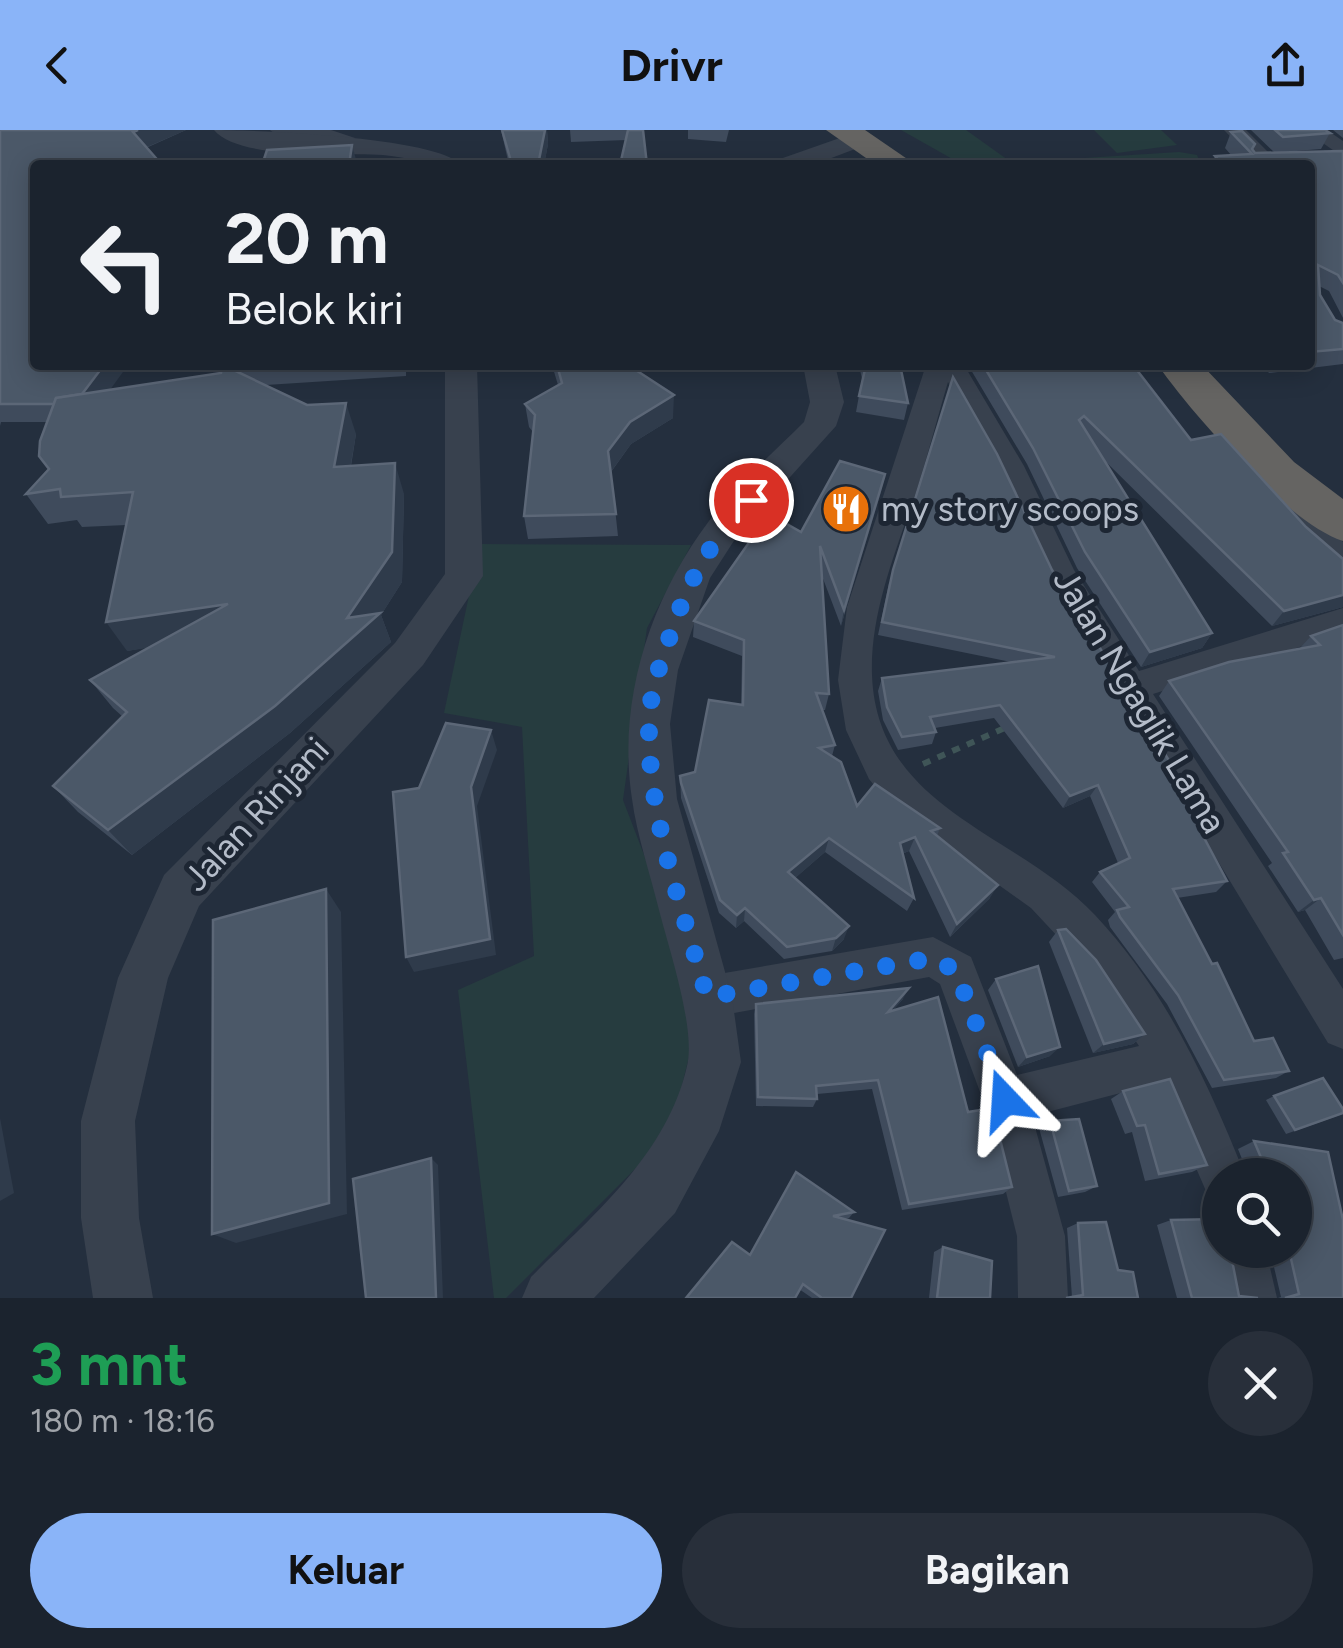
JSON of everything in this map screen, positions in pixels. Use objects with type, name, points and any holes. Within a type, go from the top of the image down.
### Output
[{"type":"highway","points":[[836,146],[882,160]]},
{"type":"highway","points":[[1184,370],[1278,473],[1343,524]]},
{"type":"street","points":[[226,130],[265,141],[394,140],[443,160]]},
{"type":"street","points":[[280,130],[361,139]]},
{"type":"street","points":[[1234,130],[1286,160]]},
{"type":"street","points":[[1314,130],[1342,151]]},
{"type":"street","points":[[802,160],[836,146]]},
{"type":"street","points":[[1299,160],[1342,151]]},
{"type":"street","name":"Jalan Rinjani","points":[[123,1298],[110,1218],[108,1121],[143,978],[181,891],[409,654],[464,576],[461,370]]},
{"type":"street","points":[[552,1298],[656,1193],[700,1112],[715,1062],[707,997],[654,799],[649,724],[657,670],[692,575],[724,527],[819,426],[827,402],[819,370]]},
{"type":"street","points":[[937,370],[859,628],[855,676],[859,713],[884,778],[913,808],[1033,883],[1080,927],[1173,1056],[1215,1158]]},
{"type":"street","name":"Jalan Ngaglik Lama","points":[[954,370],[1010,466],[1060,574],[1343,1028]]},
{"type":"street","points":[[1278,473],[1343,565]]},
{"type":"street","points":[[1130,688],[1343,620]]},
{"type":"street","points":[[707,997],[933,958],[946,961],[956,971],[1005,1100],[1042,1236],[1043,1298]]},
{"type":"street","points":[[1005,1100],[1118,1074],[1173,1056]]},
{"type":"street","points":[[1246,1268],[1252,1298]]},
{"type":"path","points":[[884,778],[1019,722]]},
{"type":"green space","points":[[901,130],[966,130],[1008,160],[954,160]]},
{"type":"green space","points":[[1094,130],[1161,130],[1177,145],[1117,153]]},
{"type":"green space","points":[[1179,152],[1197,155],[1199,160],[1077,160]]},
{"type":"green space","points":[[480,544],[691,545],[647,628],[623,800],[666,912],[699,1016],[670,1134],[506,1298],[494,1298],[458,990],[534,956],[522,727],[444,713]]},
{"type":"building","points":[[0,130],[138,130],[133,132],[158,160],[30,160],[30,370],[100,370],[82,394],[56,398],[54,404],[0,404]]},
{"type":"building","points":[[502,130],[545,130],[539,160],[511,160]]},
{"type":"building","points":[[628,130],[643,130],[646,160],[621,160]]},
{"type":"building","points":[[1275,130],[1325,130],[1330,133],[1283,137]]},
{"type":"building","points":[[1242,131],[1255,144],[1255,153],[1343,151],[1343,283],[1338,275],[1318,265],[1320,295],[1335,320],[1343,323],[1343,349],[1315,352],[1315,160],[1218,160],[1215,156],[1252,154],[1231,132]]},
{"type":"building","points":[[352,145],[350,160],[264,160],[267,150]]},
{"type":"building","points":[[234,370],[307,405],[346,403],[334,467],[395,463],[392,552],[347,618],[380,613],[275,706],[108,830],[53,786],[127,712],[90,680],[228,604],[106,622],[133,492],[61,497],[60,489],[26,494],[49,469],[39,456],[40,441],[56,398]]},
{"type":"building","points":[[558,370],[636,370],[674,395],[630,422],[608,451],[616,514],[524,516],[535,415],[525,404],[562,383]]},
{"type":"building","points":[[865,370],[901,370],[908,403],[859,396]]},
{"type":"building","points":[[986,370],[1137,370],[1191,440],[1221,434],[1306,527],[1343,559],[1343,595],[1284,611],[1084,416],[1079,420],[1212,633],[1150,652],[1085,552],[1033,448]]},
{"type":"building","points":[[953,377],[997,454],[1052,570],[1192,798],[1184,800],[1227,881],[1173,889],[1212,964],[1217,963],[1254,1041],[1273,1038],[1289,1071],[1224,1080],[1178,995],[1120,917],[1117,910],[1129,907],[1100,872],[1130,858],[1098,785],[1070,796],[1000,705],[930,717],[936,732],[902,737],[887,707],[882,678],[1055,657],[882,622],[893,570]]},
{"type":"building","points":[[840,461],[885,474],[844,610],[820,546],[829,694],[816,693],[835,745],[819,748],[841,762],[857,806],[875,784],[940,828],[931,831],[998,885],[957,924],[915,837],[900,843],[914,898],[829,838],[788,872],[849,926],[836,938],[787,947],[745,908],[737,915],[720,900],[681,783],[680,776],[695,772],[709,700],[743,705],[744,640],[694,621],[769,514],[801,532]]},
{"type":"building","points":[[1343,625],[1343,935],[1321,898],[1314,900],[1283,853],[1288,852],[1169,681],[1229,662],[1320,645],[1311,636]]},
{"type":"building","points":[[446,723],[491,730],[471,787],[490,939],[406,957],[393,792],[419,788]]},
{"type":"building","points":[[326,889],[329,1203],[212,1234],[213,920]]},
{"type":"building","points":[[1066,929],[1096,960],[1145,1034],[1104,1044],[1058,930]]},
{"type":"building","points":[[1038,966],[1060,1047],[1027,1057],[996,979]]},
{"type":"building","points":[[909,988],[888,1012],[938,997],[968,1112],[981,1110],[985,1124],[996,1123],[1012,1187],[909,1204],[878,1080],[816,1086],[817,1099],[758,1097],[756,1004]]},
{"type":"building","points":[[1323,1078],[1343,1113],[1295,1130],[1274,1096]]},
{"type":"building","points":[[1170,1079],[1204,1158],[1202,1166],[1159,1174],[1145,1125],[1137,1126],[1123,1091]]},
{"type":"building","points":[[1079,1119],[1097,1186],[1069,1191],[1050,1121]]},
{"type":"building","points":[[1254,1141],[1328,1152],[1343,1220],[1343,1298],[1285,1298],[1299,1294],[1293,1268],[1312,1268],[1312,1158],[1261,1158]]},
{"type":"building","points":[[431,1158],[436,1298],[366,1298],[353,1179]]},
{"type":"building","points":[[796,1172],[854,1212],[833,1216],[885,1230],[851,1298],[822,1298],[803,1284],[795,1298],[686,1298],[732,1242],[750,1255]]},
{"type":"building","points":[[1202,1219],[1202,1268],[1234,1268],[1239,1296],[1258,1298],[1192,1298],[1171,1220]]},
{"type":"building","points":[[1106,1222],[1118,1270],[1133,1272],[1138,1298],[1066,1298],[1083,1295],[1078,1223]]},
{"type":"building","points":[[943,1247],[992,1261],[990,1298],[937,1298]]},
{"type":"place","name":"my story scoops","points":[[846,509]]},
{"type":"route","points":[[751,500],[724,527],[692,575],[657,670],[649,724],[654,799],[707,997],[933,958],[946,961],[956,971],[1005,1100]]}]
